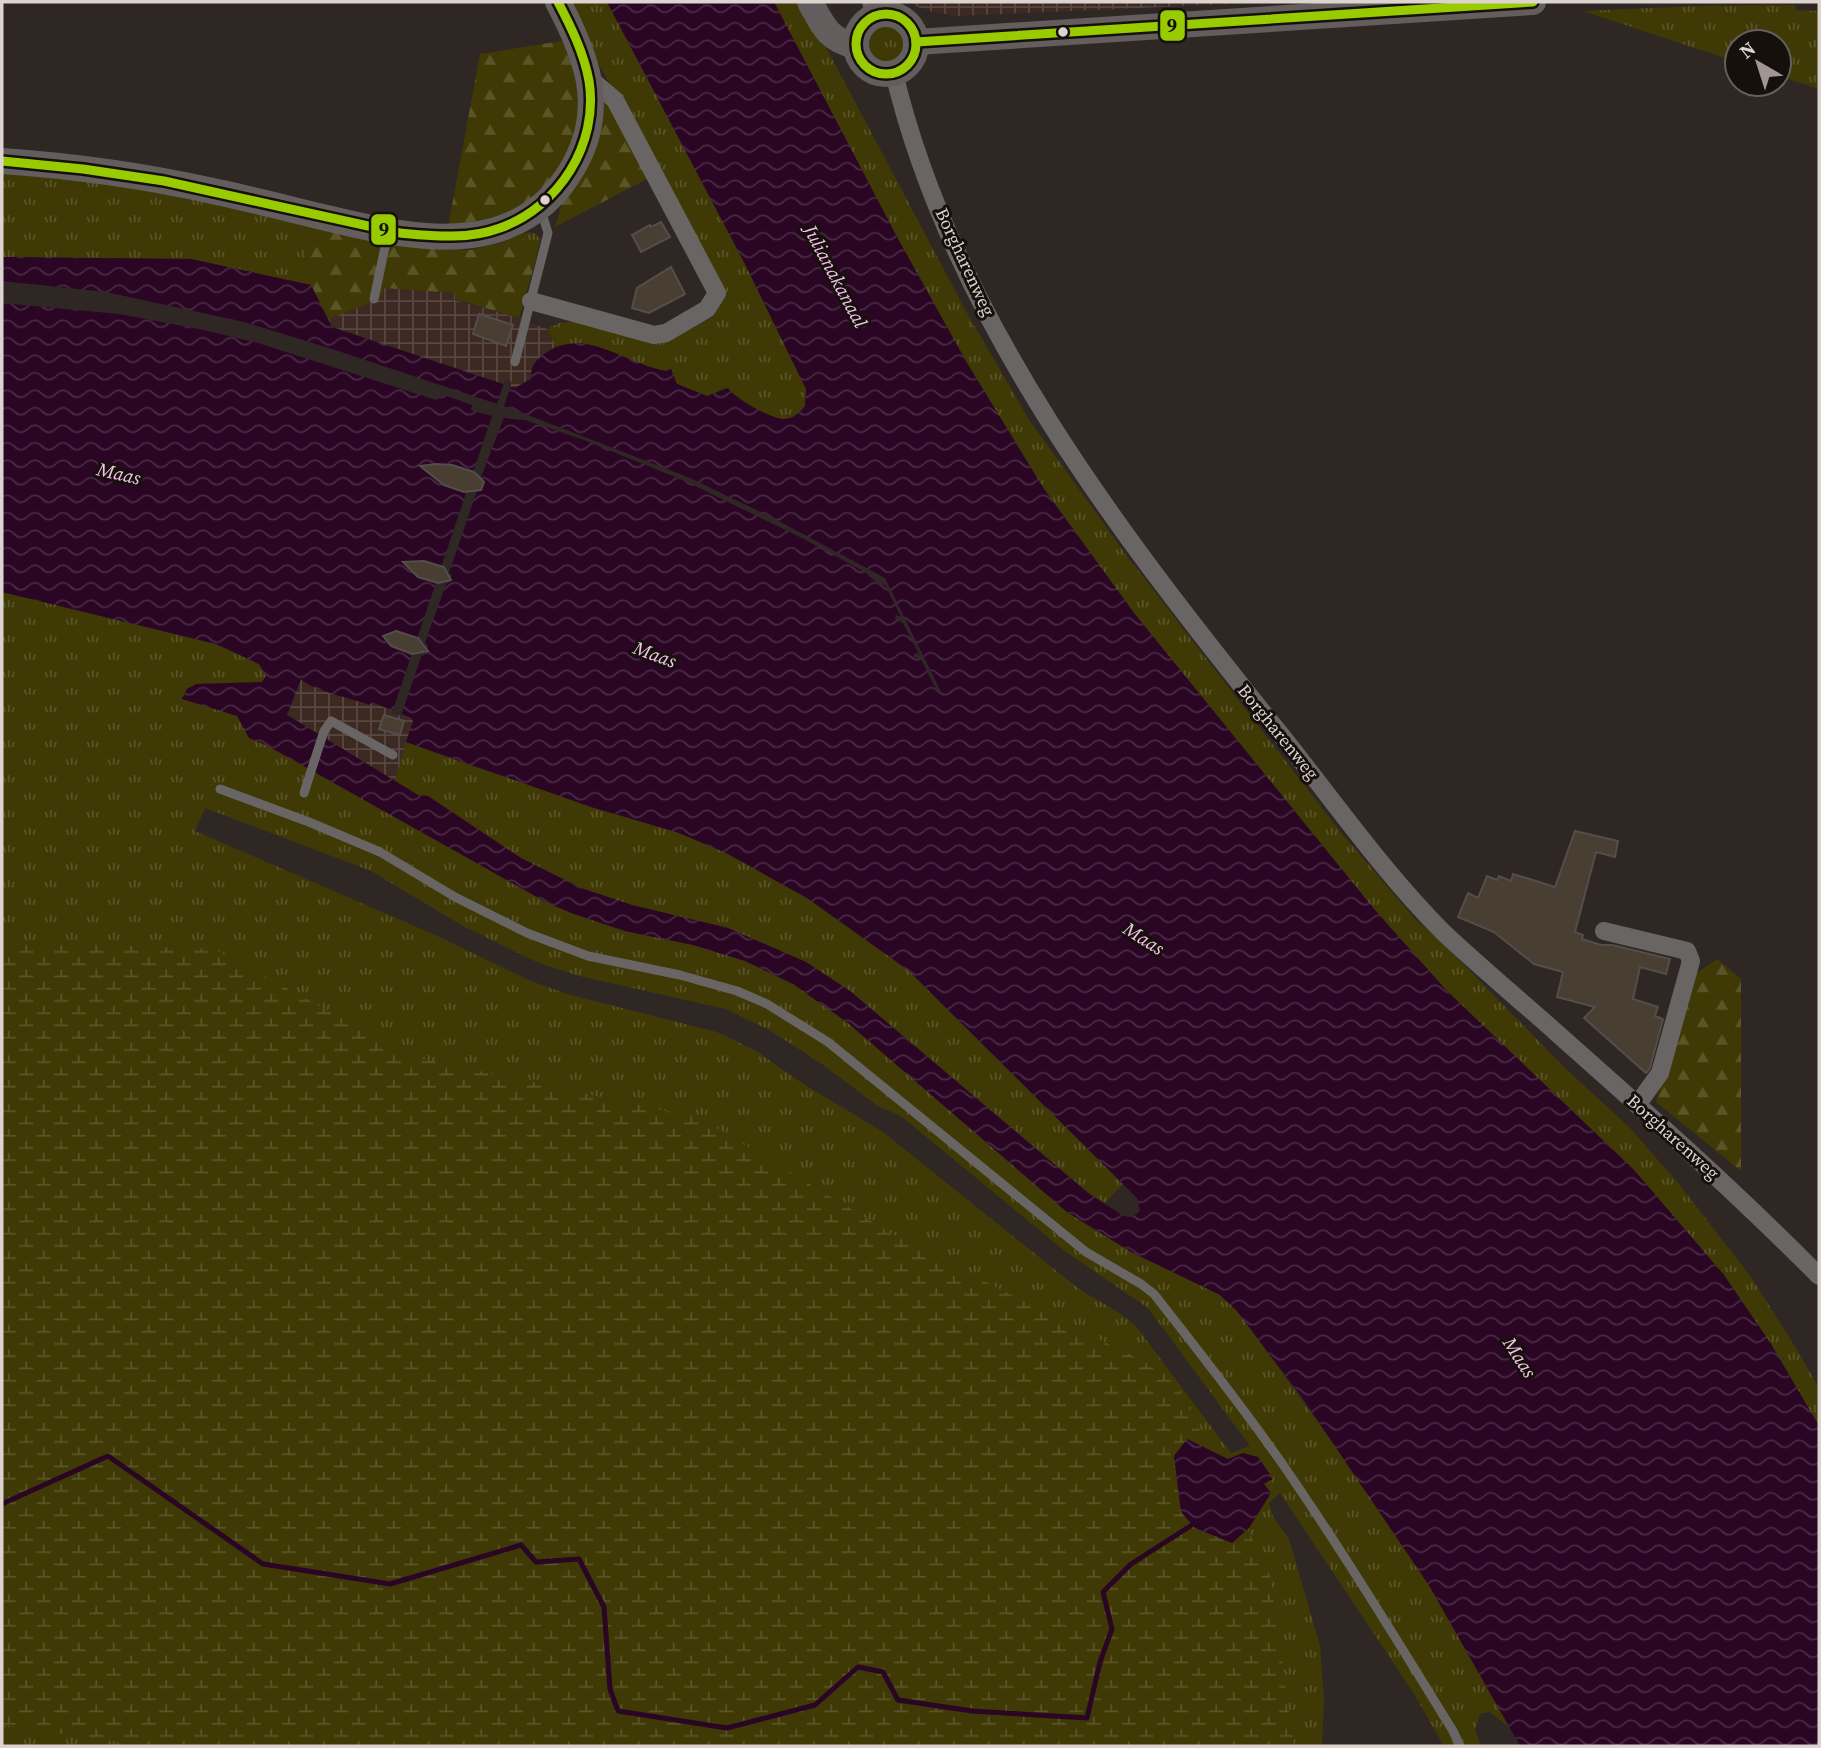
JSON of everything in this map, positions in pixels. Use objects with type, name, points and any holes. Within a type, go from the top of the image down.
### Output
[{"type":"street","points":[[2,161],[130,174],[216,191],[388,233],[469,237],[497,231],[541,208],[570,173],[581,152],[592,108],[589,78],[577,38],[558,2]]},
{"type":"street","points":[[810,2],[834,38],[856,46]]},
{"type":"street","points":[[916,42],[1532,2]]},
{"type":"street","points":[[873,9],[902,19],[913,30],[916,42],[911,61],[894,73],[884,74],[867,68],[860,59],[856,46],[860,30],[873,9]]},
{"type":"street","name":"Borgharenweg","points":[[894,73],[907,125],[929,184],[954,244],[1005,349],[1065,447],[1166,590],[1394,877],[1440,929],[1744,1202],[1819,1276]]},
{"type":"street","points":[[531,301],[654,335],[666,333],[707,309],[717,293],[615,100],[589,78]]},
{"type":"street","points":[[1604,931],[1687,951],[1691,961],[1660,1073],[1637,1105]]},
{"type":"lane","points":[[515,362],[548,233],[541,208]]},
{"type":"lane","points":[[374,299],[388,233]]},
{"type":"lane","points":[[304,793],[324,732],[331,721],[393,755]]},
{"type":"lane","points":[[220,789],[371,848],[455,897],[527,933],[588,956],[737,990],[766,1004],[828,1042],[1086,1252],[1154,1294],[1217,1374],[1279,1460],[1378,1610],[1460,1746]]},
{"type":"shaded area","points":[[909,2],[1272,2],[957,16],[933,12]]},
{"type":"shaded area","points":[[384,288],[455,293],[455,300],[547,329],[556,346],[534,364],[531,374],[533,378],[515,389],[332,327],[328,319],[369,303]]},
{"type":"shaded area","points":[[301,679],[411,718],[413,721],[395,781],[287,714]]},
{"type":"green space","points":[[568,2],[607,2],[745,264],[806,389],[805,406],[794,416],[785,419],[774,417],[724,388],[708,396],[677,384],[671,369],[655,369],[582,343],[556,346],[547,329],[559,323],[579,321],[669,341],[713,317],[725,297]]},
{"type":"green space","points":[[774,2],[802,2],[967,313],[1028,418],[1124,552],[1342,834],[1417,921],[1439,939],[1563,1066],[1629,1127],[1679,1184],[1751,1277],[1799,1353],[1819,1388],[1819,1426],[1771,1344],[1724,1275],[1634,1170],[1446,990],[1374,909],[1134,613],[1044,489],[967,363],[897,237]]},
{"type":"green space","points":[[1795,5],[1796,10],[1819,11],[1819,89],[1793,81],[1793,28],[1723,28],[1723,57],[1583,11]]},
{"type":"green space","points":[[886,24],[900,30],[906,44],[900,58],[886,64],[872,58],[866,44],[872,30]]},
{"type":"green space","points":[[568,40],[581,108],[572,147],[545,188],[514,213],[448,227],[480,54]]},
{"type":"green space","points":[[609,102],[649,178],[555,227],[562,203],[581,179],[591,157],[603,103]]},
{"type":"green space","points":[[2,169],[65,175],[300,221],[311,285],[191,259],[2,257]]},
{"type":"green space","points":[[300,221],[438,249],[470,250],[501,243],[522,234],[527,251],[536,259],[519,318],[455,299],[455,293],[384,288],[380,300],[371,299],[370,303],[328,319],[311,285]]},
{"type":"green space","points":[[529,232],[540,239],[536,259],[524,242],[522,234]]},
{"type":"green space","points":[[2,592],[216,644],[259,664],[266,676],[262,682],[196,684],[182,698],[237,716],[250,738],[546,902],[625,931],[693,945],[745,961],[793,984],[848,1023],[1067,1212],[1100,1233],[1215,1291],[1237,1311],[1339,1451],[1430,1587],[1510,1728],[1490,1712],[1480,1714],[1475,1730],[1481,1746],[1444,1746],[1414,1694],[1280,1493],[1269,1503],[1273,1517],[1289,1539],[1320,1646],[1324,1699],[1322,1746],[2,1746]],"holes":[[[205,808],[371,871],[463,926],[539,963],[579,976],[726,1009],[771,1031],[822,1064],[878,1106],[901,1116],[1066,1252],[1148,1308],[1250,1446],[1231,1453],[1135,1325],[1079,1289],[883,1132],[805,1085],[756,1051],[717,1032],[567,994],[531,981],[433,934],[195,831]]]},
{"type":"green space","points":[[406,742],[679,833],[726,853],[807,898],[908,970],[1123,1184],[1105,1203],[1089,1193],[850,991],[806,962],[728,928],[632,905],[581,888],[521,858],[428,796],[418,795],[395,781]]},
{"type":"green space","points":[[2,941],[214,949],[414,1057],[700,1118],[901,1239],[1174,1377],[1270,1576],[1294,1746],[142,1746],[2,1725]]},
{"type":"green space","points":[[1717,959],[1741,979],[1741,1171],[1656,1102],[1691,977]]},
{"type":"water","points":[[607,2],[774,2],[897,237],[967,363],[1044,489],[1134,613],[1374,909],[1446,990],[1634,1170],[1724,1275],[1771,1344],[1819,1426],[1819,1746],[1520,1746],[1430,1587],[1301,1396],[1237,1311],[1220,1295],[1131,1252],[1067,1212],[848,1023],[793,984],[745,961],[693,945],[625,931],[546,902],[268,746],[249,738],[237,716],[182,699],[187,689],[196,684],[262,682],[266,676],[259,664],[216,644],[2,592],[2,303],[119,314],[258,343],[436,400],[444,395],[472,405],[471,410],[525,420],[584,440],[685,481],[804,539],[865,572],[878,584],[885,585],[901,617],[896,615],[895,619],[903,623],[919,654],[915,653],[913,657],[921,659],[938,693],[941,692],[885,578],[775,519],[690,478],[515,410],[244,322],[106,292],[2,281],[2,257],[191,259],[311,285],[332,327],[515,388],[532,378],[533,365],[543,355],[558,346],[573,343],[604,349],[650,367],[666,371],[671,369],[677,384],[707,396],[728,388],[761,411],[776,418],[789,418],[805,406],[806,389],[745,264]],"holes":[[[301,679],[370,705],[372,702],[411,718],[413,721],[406,742],[591,807],[679,833],[726,853],[807,898],[908,970],[1137,1198],[1140,1211],[1132,1217],[1124,1216],[1089,1194],[850,991],[806,962],[728,928],[632,905],[581,888],[521,858],[428,796],[418,795],[287,715]]]},
{"type":"water","points":[[1187,1439],[1228,1459],[1243,1453],[1258,1457],[1273,1479],[1264,1484],[1271,1493],[1249,1528],[1232,1543],[1195,1528],[1181,1512],[1174,1456]]},
{"type":"pier","points":[[505,380],[512,382],[503,410],[505,412],[491,406],[496,407]]},
{"type":"pier","points":[[493,413],[505,415],[480,480],[484,482],[480,491],[477,491],[449,573],[452,575],[450,582],[446,584],[425,643],[428,646],[426,653],[422,654],[401,716],[392,713]]},
{"type":"building","points":[[661,222],[670,237],[641,252],[632,235]]},
{"type":"building","points":[[671,267],[685,294],[649,313],[632,308],[637,288]]},
{"type":"building","points":[[479,314],[513,325],[506,346],[473,334]]},
{"type":"building","points":[[452,465],[474,472],[484,482],[481,490],[464,492],[444,485],[420,466]]},
{"type":"building","points":[[424,561],[444,567],[451,580],[438,583],[418,577],[403,562]]},
{"type":"building","points":[[396,631],[418,638],[428,651],[412,654],[391,646],[383,636]]},
{"type":"building","points":[[384,715],[404,721],[400,735],[379,729]]},
{"type":"building","points":[[1575,831],[1618,841],[1615,857],[1596,852],[1575,932],[1583,935],[1582,939],[1601,945],[1612,945],[1670,959],[1666,974],[1640,967],[1633,999],[1658,1007],[1655,1016],[1663,1019],[1650,1068],[1646,1073],[1584,1018],[1595,1007],[1557,997],[1563,972],[1534,964],[1494,932],[1458,917],[1468,893],[1478,898],[1487,876],[1497,880],[1499,876],[1511,881],[1513,874],[1555,887]]},
{"type":"waterway","points":[[2,1504],[108,1456],[263,1564],[390,1584],[521,1545],[536,1562],[579,1559],[604,1607],[610,1689],[618,1711],[727,1728],[815,1705],[858,1667],[883,1672],[898,1700],[972,1711],[1087,1718],[1100,1662],[1112,1629],[1103,1592],[1131,1564],[1192,1525]]},
{"type":"transit line","name":"9","points":[[2,161],[164,181],[400,233],[450,236],[488,232],[521,218],[557,189],[581,150],[588,128],[590,105],[587,71],[558,2]]},
{"type":"transit line","name":"9","points":[[916,42],[1533,2]]},
{"type":"transit line","name":"9","points":[[886,14],[903,19],[911,27],[916,44],[911,61],[903,69],[886,74],[869,69],[861,61],[856,44],[861,27],[869,19],[886,14]]},
{"type":"water label","name":"Julianakanaal","points":[[836,276]]},
{"type":"water label","name":"Maas","points":[[119,473]]},
{"type":"water label","name":"Maas","points":[[655,654]]},
{"type":"water label","name":"Maas","points":[[1144,938]]},
{"type":"water label","name":"Maas","points":[[1520,1357]]}]
